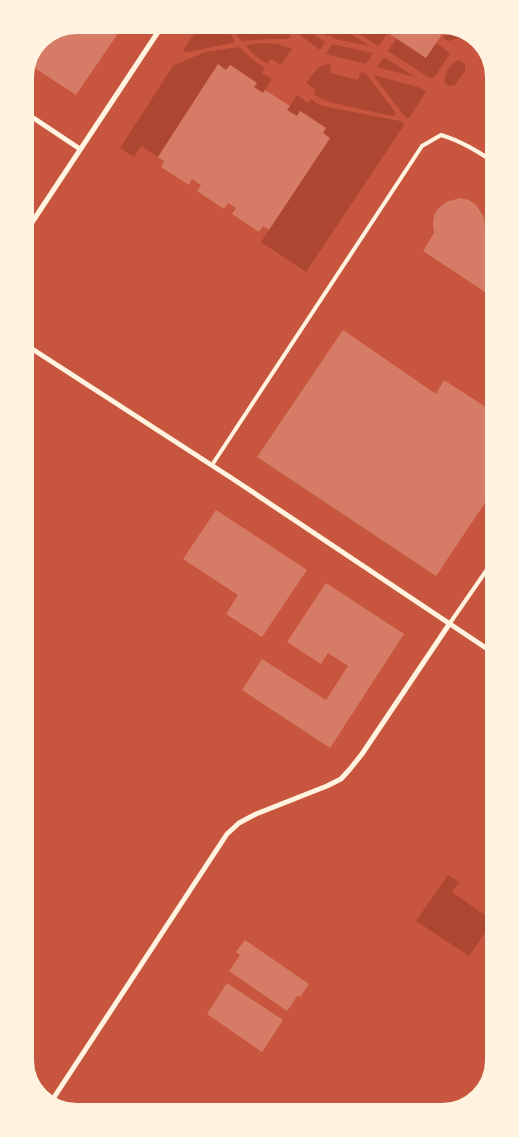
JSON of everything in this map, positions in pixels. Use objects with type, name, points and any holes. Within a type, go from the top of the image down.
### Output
[{"type":"street","points":[[31,224],[158,31]]},
{"type":"street","points":[[31,116],[80,149]]},
{"type":"street","points":[[31,348],[212,465],[488,649]]},
{"type":"street","points":[[53,1099],[227,834],[239,823],[256,814],[328,786],[341,778],[362,754],[450,623]]},
{"type":"lane","points":[[212,465],[422,146],[441,135],[457,140],[488,158]]},
{"type":"lane","points":[[450,623],[488,568]]},
{"type":"shaded area","points":[[196,31],[228,31],[235,41],[188,52],[183,50]]},
{"type":"shaded area","points":[[234,31],[286,31],[291,37],[287,39],[242,41]]},
{"type":"shaded area","points":[[297,31],[310,31],[325,42],[320,50]]},
{"type":"shaded area","points":[[319,31],[347,31],[370,46],[335,39],[329,35],[327,36]]},
{"type":"shaded area","points":[[355,31],[385,31],[388,33],[378,46]]},
{"type":"shaded area","points":[[448,31],[466,38],[464,41],[458,38],[449,41],[443,38]]},
{"type":"shaded area","points":[[397,38],[426,58],[436,43],[450,53],[435,77],[430,78],[388,51]]},
{"type":"shaded area","points":[[278,44],[292,49],[281,65],[271,59],[267,64],[246,45]]},
{"type":"shaded area","points":[[332,44],[373,53],[366,64],[326,54]]},
{"type":"shaded area","points":[[239,47],[265,68],[262,73],[272,79],[263,93],[254,87],[257,83],[230,65],[226,70],[218,65],[158,157],[141,146],[134,157],[120,148],[173,66],[205,52]]},
{"type":"shaded area","points":[[384,57],[415,77],[377,67]]},
{"type":"shaded area","points":[[459,60],[465,64],[465,71],[455,85],[449,86],[445,83],[446,73]]},
{"type":"shaded area","points":[[327,64],[331,65],[330,73],[358,80],[361,72],[366,74],[395,112],[395,115],[392,116],[329,102],[314,95],[316,90],[306,83],[318,68]]},
{"type":"shaded area","points":[[373,75],[418,87],[426,92],[409,118],[406,118]]},
{"type":"shaded area","points":[[297,95],[308,103],[311,99],[327,107],[400,121],[404,125],[306,272],[261,242],[330,138],[323,133],[326,128],[300,111],[297,116],[287,110]]},
{"type":"shaded area","points":[[448,875],[459,882],[452,892],[488,917],[488,928],[469,956],[416,921]]},
{"type":"building","points":[[120,31],[76,95],[33,67],[39,52],[52,39],[68,32]]},
{"type":"building","points":[[385,31],[444,31],[426,58]]},
{"type":"building","points":[[218,64],[226,70],[230,65],[257,83],[254,87],[263,93],[265,90],[290,106],[287,110],[297,116],[300,111],[326,128],[323,133],[330,138],[269,230],[263,226],[259,232],[232,214],[236,208],[228,203],[224,209],[197,191],[201,185],[192,179],[189,185],[161,167],[164,161],[158,157]]},
{"type":"building","points":[[460,198],[469,200],[476,205],[484,217],[485,226],[488,228],[488,287],[485,292],[423,251],[434,233],[434,215],[446,202]]},
{"type":"building","points":[[343,330],[436,394],[444,380],[488,408],[488,498],[436,576],[257,457]]},
{"type":"building","points":[[216,510],[307,570],[262,637],[226,614],[238,595],[183,559]]},
{"type":"building","points":[[326,583],[404,634],[330,748],[242,690],[262,659],[326,700],[348,666],[328,653],[321,664],[287,642]]},
{"type":"building","points":[[245,940],[309,984],[300,997],[298,995],[287,1011],[229,971],[240,955],[236,952]]},
{"type":"building","points":[[227,983],[283,1020],[262,1052],[207,1014]]}]
